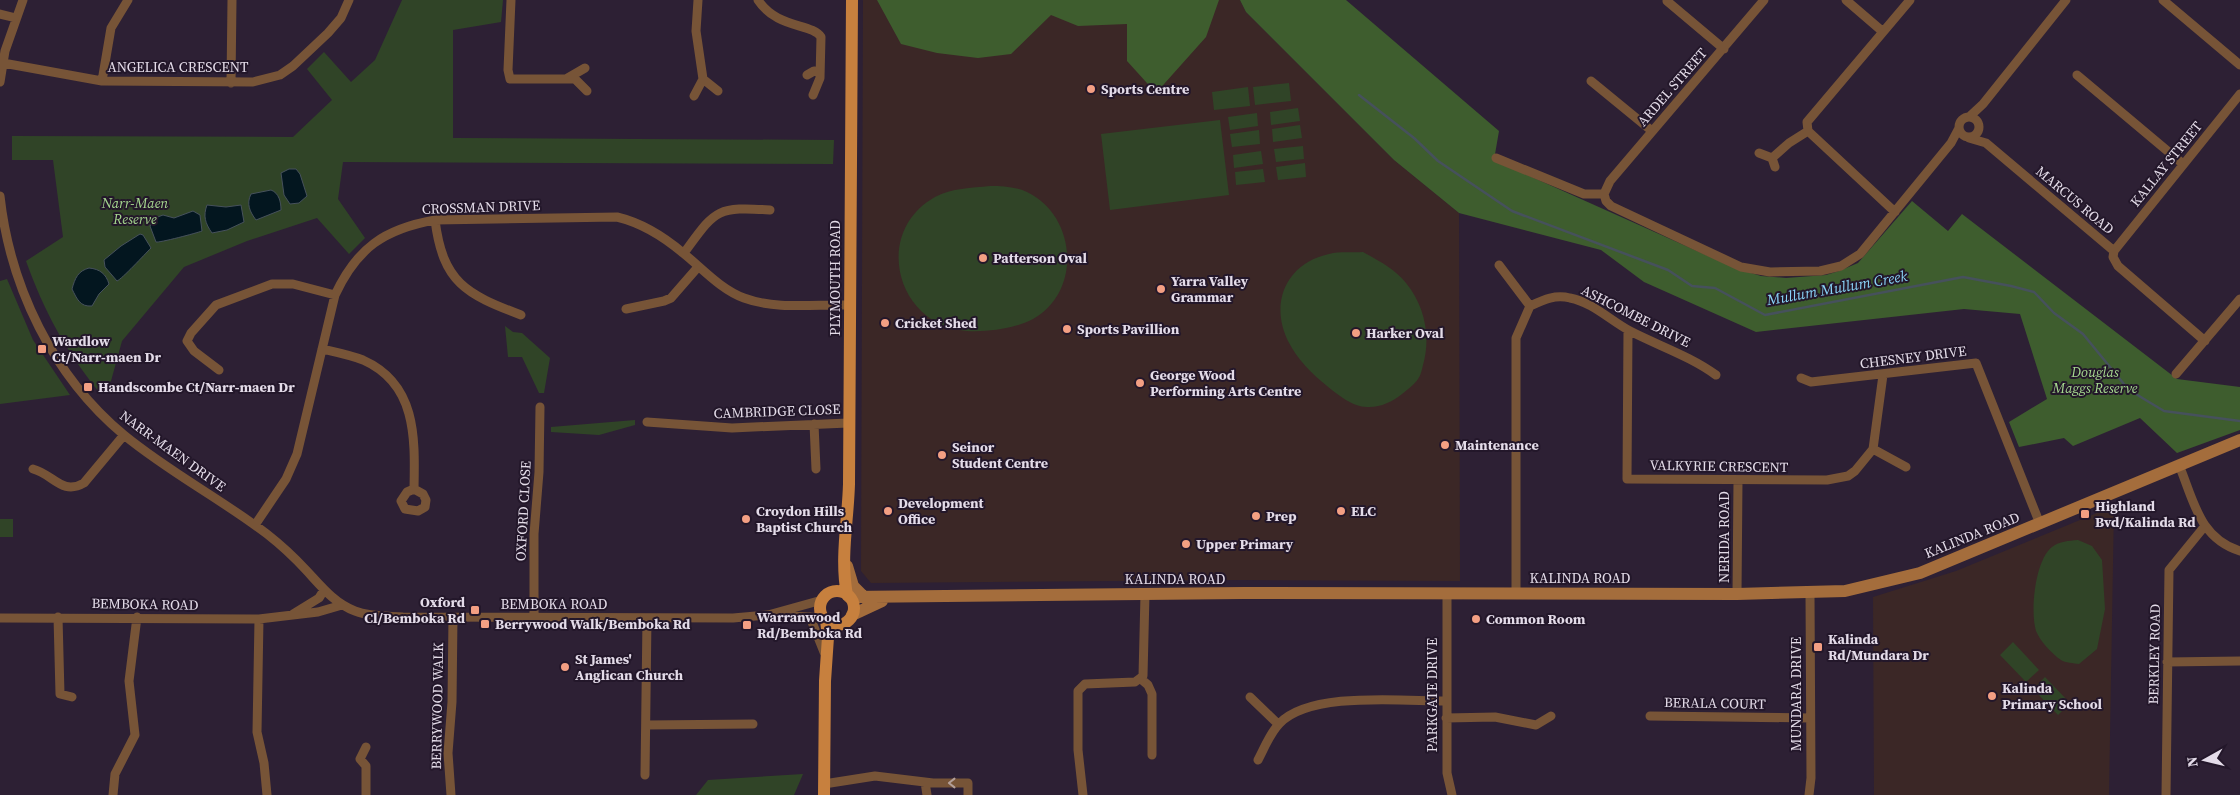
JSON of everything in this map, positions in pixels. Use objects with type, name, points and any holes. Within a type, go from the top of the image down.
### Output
[{"type":"main road","name":"PLYMOUTH ROAD","points":[[848,596],[844,578],[844,556],[849,492],[852,0]]},
{"type":"main road","name":"PLYMOUTH ROAD","points":[[825,597],[844,556]]},
{"type":"main road","points":[[824,789],[826,663],[828,637],[820,618],[820,609],[825,597],[838,591],[848,596],[853,605],[852,615],[841,624],[826,663]]},
{"type":"main road","points":[[820,618],[836,625],[841,624]]},
{"type":"street","points":[[0,82],[3,62],[23,0]]},
{"type":"street","points":[[102,81],[111,28],[128,0]]},
{"type":"street","points":[[231,83],[232,0]]},
{"type":"street","name":"ANGELICA CRESCENT","points":[[3,62],[102,81],[231,83],[269,79],[293,66],[328,33],[341,18],[349,0]]},
{"type":"street","points":[[511,0],[508,70],[510,80],[575,79],[587,91]]},
{"type":"street","points":[[694,96],[703,79],[696,31],[698,0]]},
{"type":"street","points":[[758,0],[764,9],[779,20],[818,32],[821,37],[820,72],[813,95]]},
{"type":"street","name":"ARDEL STREET","points":[[1604,194],[1610,181],[1764,0]]},
{"type":"street","points":[[1846,0],[1882,31]]},
{"type":"street","points":[[1895,212],[1808,130],[1807,122],[1910,0]]},
{"type":"street","points":[[1496,158],[1584,194],[1604,194],[1606,201],[1611,206],[1742,267],[1770,272],[1820,271],[1841,266],[1860,254],[1951,143],[1963,119],[1970,117],[1983,104],[2066,0]]},
{"type":"street","points":[[2163,0],[2240,65]]},
{"type":"street","points":[[1667,1],[1724,49]]},
{"type":"street","points":[[0,14],[16,18]]},
{"type":"street","points":[[566,79],[585,68]]},
{"type":"street","points":[[807,75],[814,71],[820,72]]},
{"type":"street","points":[[2077,74],[2183,164]]},
{"type":"street","points":[[703,79],[718,91]]},
{"type":"street","points":[[1591,81],[1652,131]]},
{"type":"street","name":"KALLAY STREET","points":[[2114,251],[2240,94]]},
{"type":"street","points":[[1951,143],[1977,133],[1983,104]]},
{"type":"street","points":[[1970,117],[1975,119],[1979,126]]},
{"type":"street","name":"MARCUS ROAD","points":[[1979,126],[1986,143]]},
{"type":"street","points":[[1958,128],[1961,134],[1968,137]]},
{"type":"street","points":[[1759,153],[1773,162],[1789,143],[1808,130]]},
{"type":"street","name":"MARCUS ROAD","points":[[1968,137],[1986,143],[2114,251],[2113,257],[2118,266],[2205,341]]},
{"type":"street","name":"NARR-MAEN DRIVE","points":[[0,196],[4,242],[28,305],[52,351],[67,374],[92,405],[124,435],[255,525],[287,551],[324,590]]},
{"type":"street","points":[[684,253],[711,217],[724,210],[739,208],[770,210]]},
{"type":"street","name":"CROSSMAN DRIVE","points":[[255,525],[286,478],[297,454],[335,295],[345,274],[362,252],[400,228],[435,220],[617,217],[636,222],[657,233],[684,253],[698,267],[742,298],[764,304],[850,305]]},
{"type":"street","points":[[435,220],[442,258],[461,285],[485,301],[521,315]]},
{"type":"street","points":[[1499,265],[1530,306],[1516,338],[1516,593]]},
{"type":"street","points":[[626,309],[664,302],[671,298],[698,267]]},
{"type":"street","points":[[219,370],[194,351],[187,341],[191,333],[216,305],[272,284],[293,284],[335,295]]},
{"type":"street","name":"ASHCOMBE DRIVE","points":[[1530,306],[1557,296],[1571,298],[1586,304],[1628,330],[1703,365],[1716,374]]},
{"type":"street","points":[[2176,374],[2240,300]]},
{"type":"street","name":"VALKYRIE CRESCENT","points":[[1628,330],[1627,479],[1738,481],[1838,479],[1855,471],[1873,449]]},
{"type":"street","points":[[322,349],[361,359],[375,366],[402,394],[410,414],[414,437],[414,489]]},
{"type":"street","name":"CHESNEY DRIVE","points":[[1801,378],[1811,382],[1976,363],[2040,524]]},
{"type":"street","points":[[1883,375],[1873,449],[1906,467]]},
{"type":"street","name":"OXFORD CLOSE","points":[[534,617],[534,534],[539,472],[540,407]]},
{"type":"street","name":"CAMBRIDGE CLOSE","points":[[647,422],[732,428],[848,423]]},
{"type":"street","points":[[814,424],[816,469]]},
{"type":"street","points":[[33,469],[43,472],[56,483],[66,488],[76,488],[84,483],[124,435]]},
{"type":"street","name":"KALINDA ROAD","points":[[848,596],[891,598],[1146,594],[1810,594],[1845,591],[1887,583],[1920,573],[2240,440]]},
{"type":"street","points":[[2179,465],[2204,527],[2214,538],[2226,546],[2240,551]]},
{"type":"street","name":"NERIDA ROAD","points":[[1737,594],[1738,481]]},
{"type":"street","name":"BERKLEY ROAD","points":[[2166,795],[2169,570],[2204,527]]},
{"type":"street","points":[[844,556],[853,586],[865,598]]},
{"type":"street","name":"BEMBOKA ROAD","points":[[290,616],[319,598],[324,590],[342,605],[354,611],[374,616],[733,618],[768,615],[820,618]]},
{"type":"street","name":"PARKGATE DRIVE","points":[[1446,593],[1446,773],[1452,795]]},
{"type":"street","points":[[1083,795],[1078,750],[1078,691],[1085,684],[1135,682],[1141,679],[1144,672],[1146,594]]},
{"type":"street","name":"MUNDARA DRIVE","points":[[1809,795],[1810,594]]},
{"type":"street","name":"BEMBOKA ROAD","points":[[768,615],[825,597]]},
{"type":"street","name":"KALINDA ROAD","points":[[852,615],[870,605],[891,598]]},
{"type":"street","name":"BEMBOKA ROAD","points":[[0,618],[137,617],[259,619],[318,612],[342,605]]},
{"type":"street","points":[[58,617],[60,694],[72,697]]},
{"type":"street","points":[[113,795],[115,774],[135,735],[129,680],[137,617]]},
{"type":"street","name":"BERRYWOOD WALK","points":[[451,795],[448,753],[452,702],[452,617]]},
{"type":"street","points":[[645,775],[647,618]]},
{"type":"street","points":[[259,619],[257,732],[264,763],[267,795]]},
{"type":"street","points":[[2168,662],[2240,660]]},
{"type":"street","points":[[1141,679],[1148,685],[1152,694],[1152,755]]},
{"type":"street","points":[[1250,697],[1278,724]]},
{"type":"street","points":[[1258,760],[1278,724],[1301,708],[1325,701],[1446,701]]},
{"type":"street","points":[[1446,718],[1495,717],[1536,725],[1551,716]]},
{"type":"street","name":"BERALA COURT","points":[[1650,716],[1810,718]]},
{"type":"street","points":[[646,725],[752,724]]},
{"type":"street","points":[[366,747],[360,759],[366,766],[366,795]]},
{"type":"street","points":[[824,789],[875,776],[925,782],[968,783],[968,795]]},
{"type":"street","points":[[925,782],[927,795]]},
{"type":"shaded area","name":"Yarra Valley Grammar","points":[[863,0],[1240,0],[1246,12],[1394,160],[1459,213],[1460,581],[1242,580],[871,583],[861,571]]},
{"type":"shaded area","name":"Kalinda Primary School","points":[[2114,506],[2109,795],[1874,795],[1873,597],[1956,571]]},
{"type":"green space","name":"Narr-Maen Reserve","points":[[402,0],[503,0],[501,22],[453,30],[453,138],[834,140],[833,164],[343,162],[338,199],[365,238],[349,254],[317,218],[247,241],[184,267],[122,341],[111,381],[99,392],[56,330],[40,297],[26,261],[63,237],[53,160],[12,160],[12,136],[293,137],[332,100],[307,69],[324,52],[351,82],[375,60]]},
{"type":"green space","points":[[877,0],[1219,0],[1206,37],[1156,93],[1127,61],[1127,24],[1078,26],[1051,15],[1011,54],[978,58],[937,53],[901,44]]},
{"type":"green space","name":"Douglas Maggs Reserve","points":[[1240,0],[1346,0],[1499,131],[1494,160],[1735,268],[1761,276],[1786,278],[1826,275],[1858,263],[1912,201],[1948,231],[1962,214],[2177,379],[2240,387],[2240,430],[2177,453],[2140,418],[2073,446],[2064,438],[2019,447],[2009,422],[2047,399],[2020,314],[1964,309],[1756,332],[1644,282],[1601,250],[1459,213],[1394,160],[1246,12]]},
{"type":"green space","points":[[1289,83],[1291,101],[1255,105],[1253,87]]},
{"type":"green space","points":[[1248,87],[1250,106],[1214,110],[1212,92]]},
{"type":"green space","points":[[1298,108],[1300,121],[1271,125],[1270,112]]},
{"type":"green space","points":[[1257,113],[1258,126],[1230,130],[1228,117]]},
{"type":"green space","points":[[1220,120],[1229,195],[1110,210],[1101,134]]},
{"type":"green space","points":[[1300,125],[1302,138],[1273,142],[1272,129]]},
{"type":"green space","points":[[1259,130],[1260,144],[1232,147],[1230,134]]},
{"type":"green space","points":[[1303,146],[1304,159],[1276,162],[1274,149]]},
{"type":"green space","points":[[1261,151],[1263,164],[1234,168],[1233,155]]},
{"type":"green space","points":[[1305,163],[1306,177],[1278,180],[1276,167]]},
{"type":"green space","points":[[1263,169],[1265,182],[1236,185],[1235,172]]},
{"type":"green space","name":"Patterson Oval","points":[[990,186],[1018,189],[1027,192],[1044,203],[1056,218],[1064,236],[1067,254],[1066,273],[1060,291],[1049,307],[1033,319],[1001,329],[967,331],[943,325],[923,313],[909,296],[901,275],[899,253],[903,232],[915,213],[935,197],[955,190]]},
{"type":"green space","name":"Harker Oval","points":[[1363,252],[1392,269],[1413,292],[1422,312],[1426,333],[1425,354],[1418,379],[1394,400],[1372,407],[1356,405],[1346,400],[1310,371],[1300,360],[1288,341],[1280,312],[1286,286],[1302,266],[1314,259],[1329,254]]},
{"type":"green space","points":[[7,279],[33,340],[70,395],[0,404],[0,281]]},
{"type":"green space","points":[[505,326],[513,332],[522,333],[550,358],[544,393],[539,393],[522,357],[508,357]]},
{"type":"green space","points":[[635,420],[635,425],[599,435],[551,432],[551,427]]},
{"type":"green space","points":[[0,519],[13,519],[13,537],[0,537]]},
{"type":"green space","points":[[2078,540],[2092,546],[2102,560],[2105,609],[2097,649],[2079,664],[2063,661],[2054,654],[2040,639],[2034,622],[2035,587],[2041,563],[2052,547],[2064,542]]},
{"type":"green space","points":[[2013,642],[2039,670],[2026,682],[2000,655]]},
{"type":"green space","points":[[2045,677],[2070,703],[2058,715],[2033,689]]},
{"type":"green space","points":[[803,774],[794,795],[696,795],[708,780]]},
{"type":"water","points":[[289,169],[296,169],[300,174],[307,196],[299,203],[290,204],[284,195],[281,173]]},
{"type":"water","points":[[271,190],[279,198],[281,210],[256,220],[249,208],[251,194]]},
{"type":"water","points":[[207,205],[226,207],[241,205],[244,222],[227,230],[212,233],[205,219]]},
{"type":"water","points":[[193,211],[200,215],[202,231],[156,242],[150,226],[155,218],[163,215],[174,218]]},
{"type":"water","points":[[140,234],[143,235],[151,248],[117,281],[105,267],[104,260]]},
{"type":"water","points":[[89,268],[102,273],[109,284],[99,294],[92,306],[82,304],[72,289],[77,276]]},
{"type":"waterway","name":"Mullum Mullum Creek","points":[[1359,95],[1414,138],[1438,161],[1512,211],[1668,270],[1692,286],[1715,288],[1765,315],[1963,277],[2011,286],[2034,292],[2054,313],[2083,334],[2128,389],[2164,411],[2240,421]]},
{"type":"place","name":"Sports Centre","points":[[1091,89]]},
{"type":"place","name":"Patterson Oval","points":[[983,258]]},
{"type":"place","name":"Yarra Valley Grammar","points":[[1161,289]]},
{"type":"place","name":"Cricket Shed","points":[[885,323]]},
{"type":"place","name":"Sports Pavillion","points":[[1067,329]]},
{"type":"place","name":"Harker Oval","points":[[1356,333]]},
{"type":"place","name":"Wardlow Ct/Narr-maen Dr","points":[[42,349]]},
{"type":"place","name":"George Wood Performing Arts Centre","points":[[1140,383]]},
{"type":"place","name":"Handscombe Ct/Narr-maen Dr","points":[[88,387]]},
{"type":"place","name":"Maintenance","points":[[1445,445]]},
{"type":"place","name":"Seinor Student Centre","points":[[942,455]]},
{"type":"place","name":"Development Office","points":[[888,511]]},
{"type":"place","name":"ELC","points":[[1341,511]]},
{"type":"place","name":"Highland Bvd/Kalinda Rd","points":[[2085,514]]},
{"type":"place","name":"Prep","points":[[1256,516]]},
{"type":"place","name":"Croydon Hills Baptist Church","points":[[746,519]]},
{"type":"place","name":"Upper Primary","points":[[1186,544]]},
{"type":"place","name":"Oxford Cl/Bemboka Rd","points":[[475,610]]},
{"type":"place","name":"Common Room","points":[[1476,619]]},
{"type":"place","name":"Berrywood Walk/Bemboka Rd","points":[[485,624]]},
{"type":"place","name":"Warranwood Rd/Bemboka Rd","points":[[747,625]]},
{"type":"place","name":"Kalinda Rd/Mundara Dr","points":[[1818,647]]},
{"type":"place","name":"St James' Anglican Church","points":[[565,667]]},
{"type":"place","name":"Kalinda Primary School","points":[[1992,696]]}]
